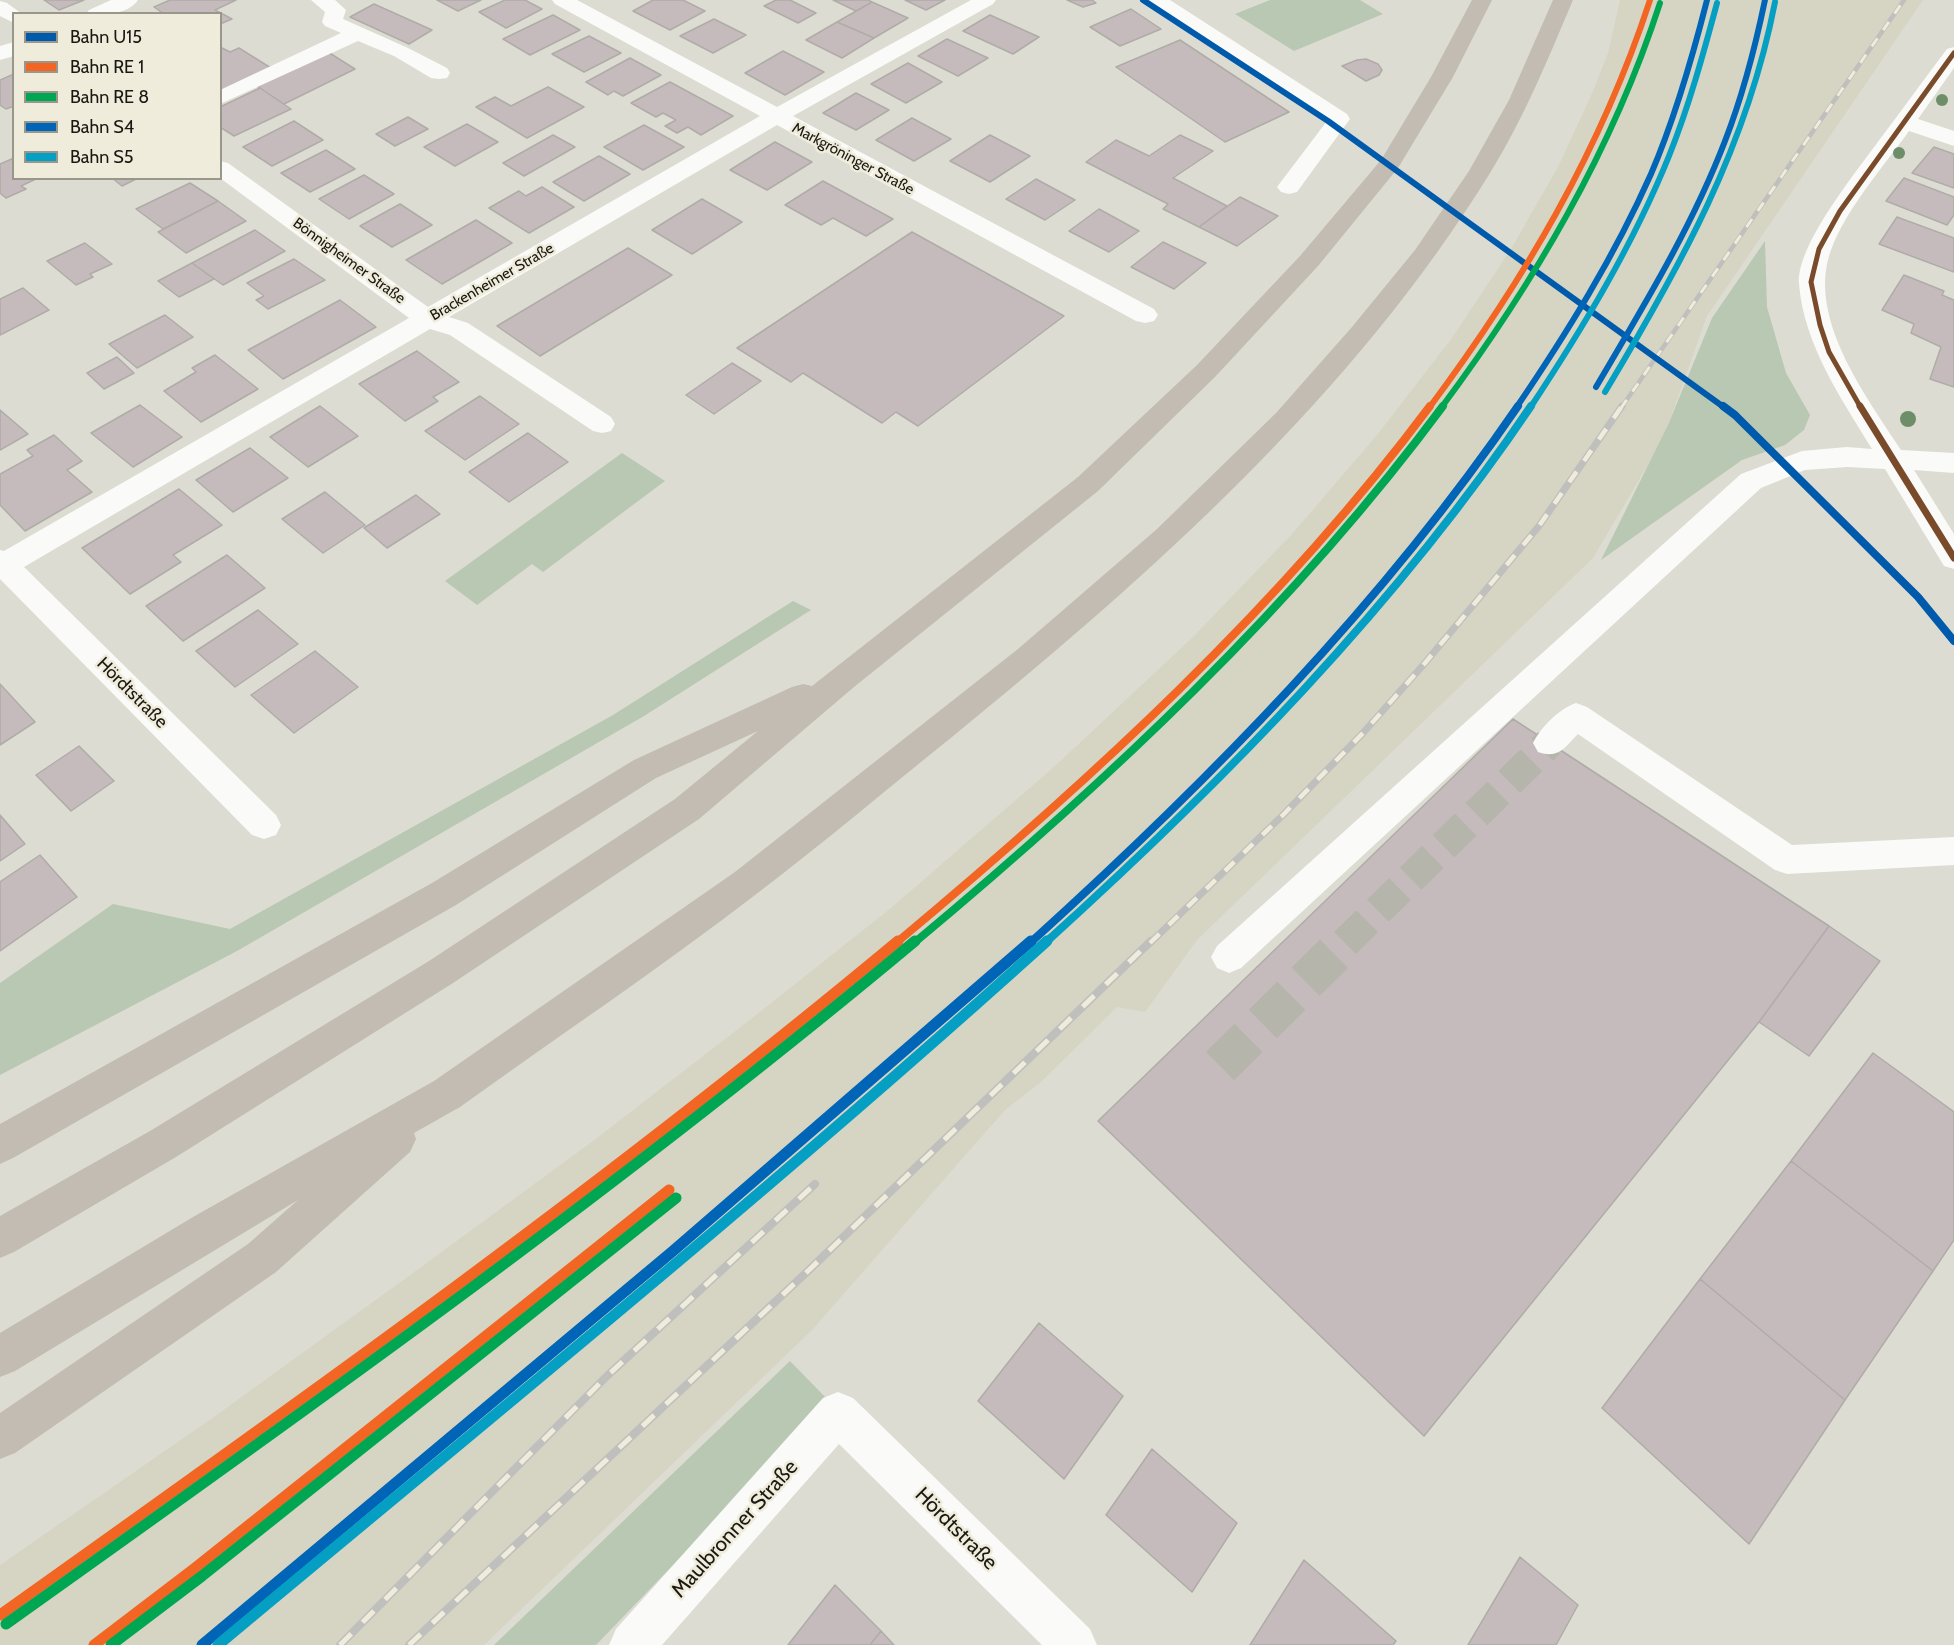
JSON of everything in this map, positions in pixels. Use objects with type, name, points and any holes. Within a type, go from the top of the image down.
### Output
[{"type":"highway","points":[[0,1238],[163,1144],[441,972],[677,815],[843,678],[1088,484],[1206,371],[1309,261],[1390,163],[1442,77],[1482,0]]},
{"type":"highway","points":[[0,1356],[207,1231],[447,1094],[747,882],[1029,657],[1167,536],[1285,419],[1361,333],[1424,255],[1480,171],[1520,100],[1563,0]]},
{"type":"highway","points":[[0,1145],[444,894],[645,769],[843,678]]},
{"type":"highway","points":[[0,1438],[262,1258],[447,1094]]},
{"type":"street","points":[[101,12],[128,0]]},
{"type":"street","points":[[321,0],[336,10],[332,22],[401,52],[439,73]]},
{"type":"street","name":"Markgröninger Straße","points":[[562,0],[1145,315]]},
{"type":"street","name":"Brackenheimer Straße","points":[[1,564],[775,117],[986,0]]},
{"type":"street","points":[[1156,0],[1339,119],[1289,187]]},
{"type":"street","points":[[222,97],[358,33]]},
{"type":"street","points":[[1954,52],[1840,211],[1819,249],[1810,282],[1829,352],[1954,558]]},
{"type":"street","points":[[1903,121],[1954,140]]},
{"type":"street","name":"Bönnigheimer Straße","points":[[222,169],[427,319],[459,328],[602,424]]},
{"type":"street","points":[[1229,957],[1751,481],[1802,461],[1847,457],[1894,462],[1954,463]]},
{"type":"street","name":"Hördtstraße","points":[[1,564],[264,825]]},
{"type":"street","points":[[1549,743],[1576,716],[1787,860],[1954,851]]},
{"type":"street","name":"Hördtstraße","points":[[838,1413],[1074,1645]]},
{"type":"street","name":"Maulbronner Straße","points":[[632,1645],[838,1413]]},
{"type":"shaded area","points":[[1620,0],[1923,0],[1707,316],[1663,439],[1593,558],[1197,940],[1145,1012],[1117,1007],[1041,1082],[1005,1110],[812,1330],[484,1645],[0,1645],[0,1565],[211,1419],[413,1273],[593,1141],[751,1019],[891,908],[1055,766],[1192,638],[1293,533],[1377,435],[1452,338],[1511,249],[1558,167],[1608,53]]},
{"type":"green space","points":[[1270,0],[1360,0],[1383,14],[1294,51],[1235,14]]},
{"type":"green space","points":[[1765,241],[1767,307],[1786,373],[1810,415],[1804,430],[1785,445],[1742,460],[1601,560],[1668,425],[1712,318]]},
{"type":"green space","points":[[622,453],[665,481],[543,572],[532,564],[477,605],[445,581]]},
{"type":"green space","points":[[793,601],[811,610],[644,716],[237,951],[0,1075],[0,983],[113,904],[230,929],[613,715]]},
{"type":"green space","points":[[790,1361],[830,1402],[596,1645],[494,1645]]},
{"type":"building","points":[[44,0],[84,0],[59,10]]},
{"type":"building","points":[[170,0],[236,0],[215,10],[219,12],[161,12],[154,7]]},
{"type":"building","points":[[437,0],[481,0],[458,11]]},
{"type":"building","points":[[505,0],[525,0],[542,9],[506,28],[479,12]]},
{"type":"building","points":[[653,0],[683,0],[705,11],[670,30],[633,11]]},
{"type":"building","points":[[776,0],[790,0],[816,13],[798,23],[764,6]]},
{"type":"building","points":[[833,0],[868,0],[872,2],[856,11]]},
{"type":"building","points":[[905,0],[945,0],[926,10]]},
{"type":"building","points":[[1067,0],[1092,0],[1096,3],[1083,7]]},
{"type":"building","points":[[872,2],[908,18],[874,38],[837,22]]},
{"type":"building","points":[[374,4],[432,30],[409,44],[350,17]]},
{"type":"building","points":[[1131,9],[1161,29],[1120,46],[1090,27]]},
{"type":"building","points":[[222,14],[232,19],[222,23]]},
{"type":"building","points":[[553,15],[580,30],[530,55],[503,39]]},
{"type":"building","points":[[990,15],[1039,37],[1013,54],[963,31]]},
{"type":"building","points":[[714,19],[746,35],[713,53],[680,36]]},
{"type":"building","points":[[837,22],[874,38],[842,58],[806,40]]},
{"type":"building","points":[[589,36],[621,53],[584,72],[552,54]]},
{"type":"building","points":[[947,39],[988,58],[958,76],[918,56]]},
{"type":"building","points":[[1180,40],[1289,112],[1225,142],[1116,67]]},
{"type":"building","points":[[222,48],[230,52],[239,48],[271,68],[222,90]]},
{"type":"building","points":[[783,51],[824,72],[785,95],[745,73]]},
{"type":"building","points":[[328,52],[355,69],[284,104],[257,86]]},
{"type":"building","points":[[630,58],[661,75],[623,96],[614,91],[608,95],[586,82]]},
{"type":"building","points":[[1366,59],[1378,64],[1382,70],[1379,75],[1366,81],[1342,66],[1357,60]]},
{"type":"building","points":[[908,63],[942,82],[906,103],[871,84]]},
{"type":"building","points":[[12,75],[12,107],[6,109],[0,105],[0,80]]},
{"type":"building","points":[[670,82],[733,116],[701,135],[688,127],[677,133],[665,126],[676,120],[663,113],[656,117],[631,103]]},
{"type":"building","points":[[548,87],[584,107],[527,138],[476,107],[495,97],[511,106]]},
{"type":"building","points":[[260,88],[291,109],[234,136],[222,128],[222,106]]},
{"type":"building","points":[[856,93],[889,110],[856,130],[823,113]]},
{"type":"building","points":[[408,117],[428,129],[395,146],[376,134]]},
{"type":"building","points":[[912,118],[951,139],[914,161],[876,140]]},
{"type":"building","points":[[294,121],[323,140],[272,166],[243,147]]},
{"type":"building","points":[[467,124],[498,142],[455,166],[424,147]]},
{"type":"building","points":[[644,125],[684,147],[643,170],[604,147]]},
{"type":"building","points":[[553,135],[575,147],[524,176],[503,163]]},
{"type":"building","points":[[990,135],[1030,156],[990,182],[950,161]]},
{"type":"building","points":[[1180,135],[1213,151],[1173,178],[1227,206],[1199,227],[1163,209],[1168,204],[1086,162],[1116,140],[1149,156]]},
{"type":"building","points":[[775,142],[812,162],[767,190],[730,170]]},
{"type":"building","points":[[1934,147],[1954,154],[1954,188],[1912,173]]},
{"type":"building","points":[[326,150],[355,169],[310,192],[281,173]]},
{"type":"building","points":[[599,156],[630,174],[584,201],[553,182]]},
{"type":"building","points":[[12,159],[12,180],[34,180],[21,186],[26,189],[6,198],[0,193],[0,164]]},
{"type":"building","points":[[364,175],[394,194],[349,219],[319,199]]},
{"type":"building","points":[[1904,178],[1954,197],[1954,215],[1947,225],[1886,201]]},
{"type":"building","points":[[1036,179],[1075,200],[1045,220],[1006,199]]},
{"type":"building","points":[[114,180],[134,180],[122,186]]},
{"type":"building","points":[[823,181],[893,219],[866,236],[833,218],[821,225],[785,205]]},
{"type":"building","points":[[190,183],[218,201],[163,229],[136,209]]},
{"type":"building","points":[[542,187],[574,207],[529,233],[489,208],[519,191],[526,196]]},
{"type":"building","points":[[1240,197],[1278,216],[1237,246],[1199,227]]},
{"type":"building","points":[[702,199],[742,222],[692,254],[652,230]]},
{"type":"building","points":[[218,201],[246,221],[186,253],[158,232]]},
{"type":"building","points":[[400,204],[432,225],[392,247],[360,226]]},
{"type":"building","points":[[1099,209],[1139,231],[1109,252],[1069,231]]},
{"type":"building","points":[[1897,217],[1954,238],[1954,272],[1879,244]]},
{"type":"building","points":[[476,220],[512,243],[442,284],[406,260]]},
{"type":"building","points":[[255,230],[285,251],[223,285],[192,263]]},
{"type":"building","points":[[912,232],[1064,316],[918,426],[896,412],[882,423],[803,373],[791,382],[737,348]]},
{"type":"building","points":[[1163,242],[1206,263],[1174,289],[1131,267]]},
{"type":"building","points":[[85,243],[112,264],[90,274],[93,277],[76,285],[47,261]]},
{"type":"building","points":[[628,248],[672,275],[540,356],[497,326]]},
{"type":"building","points":[[294,259],[325,280],[268,309],[256,300],[264,296],[247,283]]},
{"type":"building","points":[[192,263],[214,279],[179,297],[158,281]]},
{"type":"building","points":[[1904,275],[1944,291],[1942,295],[1954,300],[1954,387],[1930,379],[1941,347],[1911,333],[1914,324],[1882,310]]},
{"type":"building","points":[[23,288],[49,310],[0,335],[0,299]]},
{"type":"building","points":[[340,300],[376,327],[283,379],[248,350]]},
{"type":"building","points":[[165,315],[193,337],[137,368],[109,344]]},
{"type":"building","points":[[417,351],[459,382],[433,397],[438,401],[405,421],[359,384]]},
{"type":"building","points":[[215,355],[258,389],[201,422],[164,391],[196,372],[192,368]]},
{"type":"building","points":[[117,357],[134,373],[104,389],[87,373]]},
{"type":"building","points":[[732,363],[761,381],[714,414],[686,395]]},
{"type":"building","points":[[480,396],[519,424],[465,460],[425,431]]},
{"type":"building","points":[[140,405],[182,437],[133,467],[91,433]]},
{"type":"building","points":[[320,406],[358,436],[308,467],[270,437]]},
{"type":"building","points":[[0,410],[28,434],[0,450]]},
{"type":"building","points":[[528,433],[568,462],[509,502],[469,472]]},
{"type":"building","points":[[54,435],[82,461],[67,470],[92,492],[25,531],[0,505],[0,474],[33,456],[27,450]]},
{"type":"building","points":[[250,448],[288,478],[233,512],[196,480]]},
{"type":"building","points":[[179,489],[222,525],[173,555],[181,562],[130,594],[82,548]]},
{"type":"building","points":[[325,492],[365,525],[323,553],[282,519]]},
{"type":"building","points":[[416,495],[440,514],[387,548],[364,528]]},
{"type":"building","points":[[227,555],[265,588],[183,641],[146,606]]},
{"type":"building","points":[[258,610],[298,644],[235,687],[196,651]]},
{"type":"building","points":[[315,651],[358,687],[294,733],[251,695]]},
{"type":"building","points":[[0,684],[35,722],[0,745]]},
{"type":"building","points":[[1513,719],[1829,926],[1759,1022],[1424,1436],[1098,1121]]},
{"type":"building","points":[[79,746],[114,781],[71,811],[36,775]]},
{"type":"building","points":[[0,815],[25,844],[0,861]]},
{"type":"building","points":[[40,855],[77,897],[0,951],[0,882]]},
{"type":"building","points":[[1829,926],[1880,961],[1809,1056],[1759,1022]]},
{"type":"building","points":[[1873,1053],[1954,1112],[1954,1240],[1933,1271],[1791,1161]]},
{"type":"building","points":[[1791,1161],[1933,1271],[1845,1400],[1700,1279]]},
{"type":"building","points":[[1700,1279],[1845,1400],[1749,1544],[1602,1408]]},
{"type":"building","points":[[1039,1323],[1123,1396],[1064,1479],[978,1401]]},
{"type":"building","points":[[1152,1449],[1237,1523],[1192,1592],[1106,1515]]},
{"type":"building","points":[[1520,1557],[1578,1605],[1556,1645],[1468,1645]]},
{"type":"building","points":[[1304,1560],[1396,1641],[1393,1645],[1250,1645]]},
{"type":"building","points":[[835,1585],[881,1631],[870,1645],[788,1645]]},
{"type":"building","points":[[881,1631],[894,1645],[870,1645]]},
{"type":"tunnel","points":[[1345,943],[1549,743]]},
{"type":"tunnel","points":[[1220,1066],[1347,941]]},
{"type":"railway","points":[[1621,408],[1904,0]]},
{"type":"railway","points":[[1150,943],[1283,815],[1363,733],[1425,663],[1539,526],[1622,406]]},
{"type":"railway","points":[[409,1645],[809,1270],[1151,941]]},
{"type":"railway","points":[[340,1645],[607,1376],[815,1184]]},
{"type":"rail line","name":"U15","points":[[1143,0],[1328,121],[1735,415],[1918,597],[1954,641]]},
{"type":"rail line","name":"S4","points":[[202,1645],[630,1288],[980,988],[1151,830],[1234,748],[1313,663],[1390,575],[1462,483],[1541,372],[1589,295],[1632,214],[1660,152],[1682,88],[1707,0]]},
{"type":"rail line","name":"S4","points":[[1596,387],[1676,248],[1711,176],[1743,89],[1765,0]]},
{"type":"rail line","name":"S5","points":[[1605,392],[1665,289],[1719,182],[1753,95],[1775,2]]},
{"type":"rail line","name":"S5","points":[[218,1645],[593,1333],[987,995],[1160,835],[1244,752],[1324,667],[1401,578],[1474,485],[1553,374],[1577,336],[1622,257],[1670,154],[1692,90],[1717,3]]},
{"type":"transit line","points":[[0,1615],[412,1318],[723,1083],[856,976],[987,865],[1175,692],[1262,604],[1345,512],[1460,367],[1519,279],[1564,202],[1621,83],[1650,0]]},
{"type":"transit line","points":[[6,1624],[420,1326],[731,1091],[862,986],[991,877],[1176,706],[1308,569],[1391,473],[1468,372],[1504,320],[1551,245],[1594,167],[1631,87],[1660,3]]},
{"type":"transit line","points":[[1954,53],[1840,211],[1819,249],[1811,282],[1820,325],[1829,352],[1862,410],[1954,558]]},
{"type":"transit line","points":[[94,1645],[195,1568],[669,1190]]},
{"type":"transit line","points":[[111,1645],[202,1576],[676,1198]]}]
